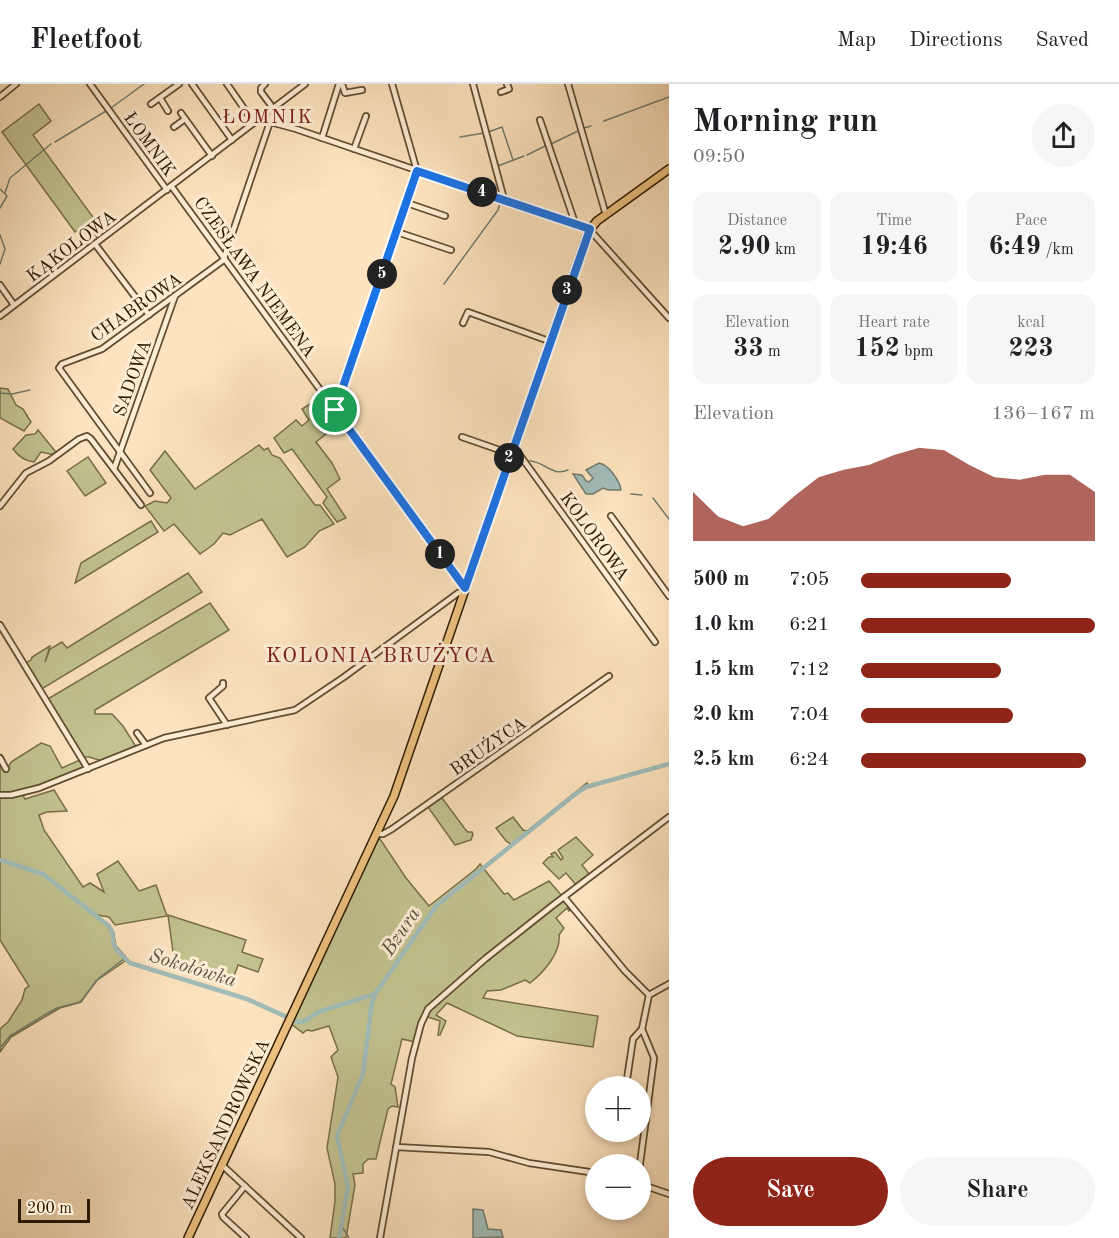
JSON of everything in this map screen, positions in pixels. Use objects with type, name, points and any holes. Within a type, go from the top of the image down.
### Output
[{"type":"main road","points":[[590,229],[606,214],[669,169]]},
{"type":"main road","name":"ALEKSANDROWSKA","points":[[188,1238],[394,796],[549,341],[590,229]]},
{"type":"street","points":[[0,97],[16,84]]},
{"type":"street","name":"ŁOMNIK","points":[[90,84],[169,188]]},
{"type":"street","points":[[151,104],[179,84]]},
{"type":"street","points":[[192,84],[232,140]]},
{"type":"street","points":[[227,84],[254,123]]},
{"type":"street","points":[[224,259],[271,121],[274,107],[261,92],[261,88],[266,84]]},
{"type":"street","name":"KĄKOLOWA","points":[[0,316],[305,84]]},
{"type":"street","points":[[340,84],[344,92],[348,94],[362,90]]},
{"type":"street","points":[[322,138],[340,84]]},
{"type":"street","points":[[335,410],[417,171],[392,84]]},
{"type":"street","points":[[473,84],[504,199]]},
{"type":"street","points":[[501,92],[509,89],[507,84]]},
{"type":"street","points":[[568,84],[606,214]]},
{"type":"street","points":[[160,98],[168,111]]},
{"type":"street","points":[[181,113],[212,156]]},
{"type":"street","points":[[354,149],[366,116]]},
{"type":"street","points":[[174,127],[185,119]]},
{"type":"street","points":[[259,119],[271,121],[590,229],[669,318]]},
{"type":"street","points":[[540,120],[574,224]]},
{"type":"street","name":"CZESŁAWA NIEMENA","points":[[169,188],[335,410],[464,590]]},
{"type":"street","points":[[407,202],[445,216]]},
{"type":"street","points":[[397,232],[451,250]]},
{"type":"street","points":[[96,244],[149,315]]},
{"type":"street","name":"CHABROWA","points":[[120,453],[59,368],[62,364],[102,349],[224,259]]},
{"type":"street","points":[[0,285],[14,305]]},
{"type":"street","name":"SADOWA","points":[[114,469],[175,296]]},
{"type":"street","points":[[463,323],[468,312],[549,341]]},
{"type":"street","points":[[0,506],[26,473],[87,436],[141,505]]},
{"type":"street","points":[[462,437],[512,450]]},
{"type":"street","name":"KOLOROWA","points":[[512,450],[655,642]]},
{"type":"street","points":[[120,453],[150,493]]},
{"type":"street","points":[[611,516],[669,596]]},
{"type":"street","points":[[0,795],[11,795],[39,788],[170,736],[289,713],[302,707],[464,590]]},
{"type":"street","points":[[0,625],[88,769]]},
{"type":"street","name":"BRUŻYCA","points":[[378,834],[392,829],[609,676]]},
{"type":"street","points":[[223,683],[224,686],[209,698],[227,725]]},
{"type":"street","points":[[137,733],[146,745]]},
{"type":"street","points":[[0,758],[6,769]]},
{"type":"street","points":[[380,1238],[414,1046],[428,1009],[490,955],[669,817]]},
{"type":"street","points":[[564,897],[625,971],[649,995]]},
{"type":"street","points":[[627,1076],[633,1039],[642,1029],[649,995],[669,984]]},
{"type":"street","points":[[641,1154],[654,1058],[642,1029]]},
{"type":"street","points":[[396,1147],[489,1152],[529,1163],[585,1171]]},
{"type":"street","points":[[222,1165],[301,1238]]},
{"type":"street","points":[[245,1186],[222,1217],[246,1238]]},
{"type":"street","points":[[651,1188],[669,1194]]},
{"type":"green space","points":[[39,104],[51,121],[33,135],[106,235],[99,240],[87,224],[75,232],[2,132]]},
{"type":"green space","points":[[0,388],[8,389],[16,405],[23,409],[31,422],[24,431],[0,418]]},
{"type":"green space","points":[[310,404],[327,433],[316,442],[332,463],[340,479],[327,489],[346,518],[337,522],[323,503],[327,497],[292,449],[284,453],[274,438],[296,420],[302,426],[309,420],[302,409]]},
{"type":"green space","points":[[38,430],[55,451],[55,455],[41,452],[34,462],[28,461],[13,449],[26,435],[35,434]]},
{"type":"green space","points":[[259,445],[264,450],[268,448],[272,455],[280,458],[315,505],[320,505],[334,524],[319,531],[305,547],[287,557],[262,519],[230,535],[223,533],[214,544],[200,554],[174,524],[164,531],[145,506],[155,501],[167,503],[171,498],[150,470],[165,451],[195,489]]},
{"type":"green space","points":[[88,457],[106,483],[85,496],[67,471]]},
{"type":"green space","points":[[151,521],[158,532],[75,583],[81,563]]},
{"type":"green space","points":[[188,573],[202,592],[40,690],[26,663],[32,657],[50,646],[45,662],[50,649],[62,642],[67,648]]},
{"type":"green space","points":[[210,603],[229,630],[95,710],[95,714],[112,714],[123,726],[135,745],[134,747],[102,761],[84,757],[46,700]]},
{"type":"green space","points":[[41,743],[50,746],[62,768],[80,760],[86,768],[21,792],[25,799],[54,790],[67,811],[47,812],[39,815],[44,830],[83,887],[90,883],[104,892],[97,874],[118,861],[139,891],[156,885],[167,916],[115,925],[109,917],[98,915],[114,935],[116,946],[126,957],[125,961],[96,981],[81,1002],[60,1008],[11,1037],[0,1052],[0,1029],[8,1022],[22,1000],[25,989],[29,986],[0,940],[0,759],[7,770],[11,762]]},
{"type":"green space","points":[[587,783],[589,787],[578,792],[512,845],[496,828],[513,817],[523,830],[527,831]]},
{"type":"green space","points":[[442,798],[465,829],[472,832],[471,840],[455,845],[428,807]]},
{"type":"green space","points":[[576,837],[593,855],[582,865],[591,876],[577,886],[566,873],[559,879],[543,863],[549,857],[553,857],[551,854],[555,852],[561,860],[563,858],[558,850]]},
{"type":"green space","points":[[378,839],[429,906],[480,864],[504,894],[508,893],[514,900],[549,881],[563,897],[561,901],[565,902],[571,910],[567,908],[556,918],[564,928],[559,935],[554,955],[530,983],[525,980],[501,990],[487,991],[483,998],[598,1016],[593,1047],[517,1036],[447,1003],[436,1015],[446,1021],[440,1035],[438,1035],[440,1021],[428,1017],[421,1024],[415,1042],[402,1039],[391,1084],[395,1087],[398,1107],[392,1106],[388,1109],[376,1159],[368,1159],[363,1164],[363,1173],[353,1174],[355,1185],[346,1238],[330,1238],[335,1184],[327,1148],[338,1077],[331,1057],[338,1050],[329,1026],[312,1031],[307,1030],[303,1033],[290,1023]]},
{"type":"green space","points":[[168,915],[246,940],[242,952],[263,959],[258,972],[238,965],[233,979],[174,959]]},
{"type":"water","points":[[599,463],[613,473],[621,490],[603,488],[593,494],[586,494],[573,474],[582,475],[589,482],[593,478],[586,470]]},
{"type":"water","points":[[473,1209],[483,1210],[488,1229],[501,1230],[503,1237],[473,1238]]},
{"type":"waterway","points":[[111,108],[144,84]]},
{"type":"waterway","points":[[604,121],[669,97]]},
{"type":"waterway","points":[[55,142],[106,111]]},
{"type":"waterway","points":[[584,128],[591,126]]},
{"type":"waterway","points":[[488,132],[502,127],[513,160]]},
{"type":"waterway","points":[[551,144],[580,130]]},
{"type":"waterway","points":[[460,137],[484,133]]},
{"type":"waterway","points":[[5,193],[10,178],[51,144]]},
{"type":"waterway","points":[[527,155],[547,145]]},
{"type":"waterway","points":[[498,166],[524,156]]},
{"type":"waterway","points":[[0,189],[7,196],[0,208]]},
{"type":"waterway","points":[[444,284],[498,210],[500,202]]},
{"type":"waterway","points":[[0,235],[5,249],[0,264]]},
{"type":"waterway","points":[[0,393],[12,394],[30,390]]},
{"type":"waterway","points":[[528,461],[534,461],[552,470],[562,472],[568,470]]},
{"type":"waterway","points":[[631,494],[642,495]]},
{"type":"waterway","points":[[653,498],[669,519]]},
{"type":"waterway","name":"Bzura","points":[[339,1238],[348,1187],[337,1136],[363,1074],[372,1002],[375,994],[436,906],[586,787],[669,764]]},
{"type":"waterway","name":"Sokołówka","points":[[0,860],[43,874],[109,926],[116,949],[130,963],[247,999],[298,1022],[305,1021],[318,1012],[375,994]]},
{"type":"waterway","points":[[0,1048],[10,1036],[46,1014],[57,1008],[80,1002],[99,978],[125,958]]},
{"type":"waterway","points":[[341,1225],[349,1238]]},
{"type":"district","name":"ŁOMNIK","points":[[268,116]]},
{"type":"district","name":"KOLONIA BRUŻYCA","points":[[381,655]]},
{"type":"route","points":[[417,171],[590,229],[465,588],[335,410],[341,399],[417,171]]}]
